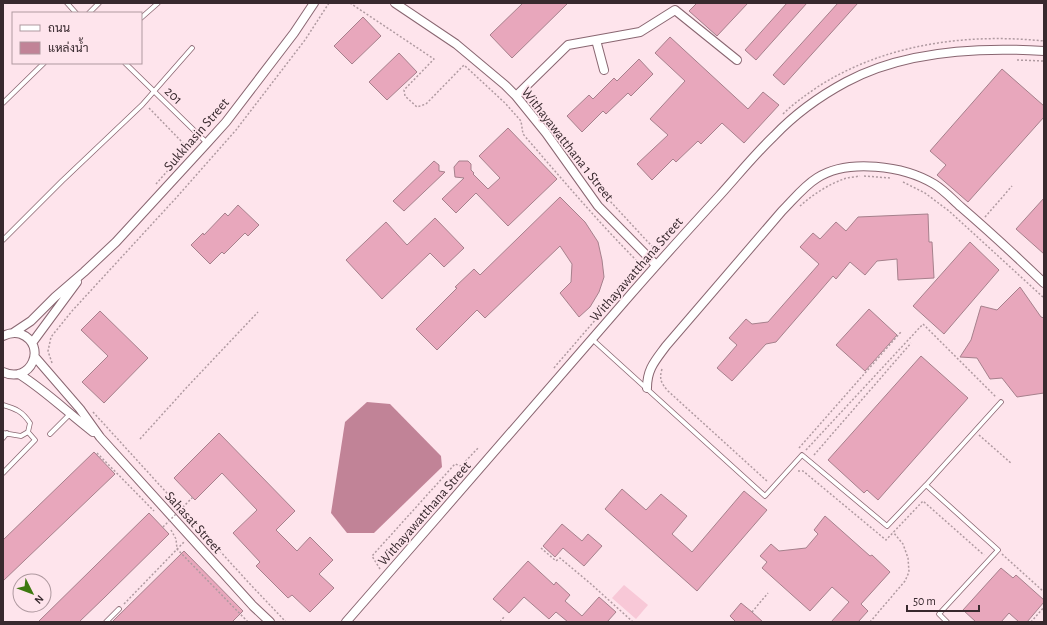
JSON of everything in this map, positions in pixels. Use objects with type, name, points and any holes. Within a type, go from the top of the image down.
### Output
[{"type":"street","name":"Withayawatthana 1 Street","points":[[395,3],[456,44],[516,96],[546,133],[598,206],[656,265]]},
{"type":"street","name":"Sukkhasin Street","points":[[84,272],[116,242],[226,122],[311,4]]},
{"type":"street","points":[[516,96],[568,45],[640,32],[675,10],[737,60]]},
{"type":"street","points":[[596,40],[604,70]]},
{"type":"street","name":"Withayawatthana Street","points":[[346,622],[656,265],[774,136],[804,109],[845,83],[882,66],[921,56],[946,53],[1017,50],[1044,51]]},
{"type":"street","points":[[647,388],[647,376],[654,362],[666,346],[782,211],[798,194],[817,178],[829,172],[865,166],[903,171],[934,184],[980,223],[1044,283]]},
{"type":"street","points":[[3,336],[13,333],[31,321],[55,297],[84,272]]},
{"type":"street","points":[[32,343],[84,272]]},
{"type":"street","points":[[3,372],[8,374],[19,374],[30,368],[35,357],[32,343],[24,335],[13,333]]},
{"type":"street","points":[[35,357],[80,409],[100,437]]},
{"type":"street","points":[[19,374],[40,387],[70,414],[100,437]]},
{"type":"street","name":"Sahasat Street","points":[[100,437],[253,606],[270,622]]},
{"type":"lane","points":[[67,3],[75,12]]},
{"type":"lane","points":[[90,12],[98,3]]},
{"type":"lane","points":[[142,17],[158,3]]},
{"type":"lane","points":[[3,240],[62,181],[144,103],[192,48]]},
{"type":"lane","points":[[3,103],[43,64]]},
{"type":"lane","name":"201","points":[[126,64],[207,143]]},
{"type":"lane","points":[[592,339],[766,496],[802,454],[888,526],[1001,402]]},
{"type":"lane","points":[[3,405],[14,408],[24,414],[30,422],[28,432],[34,440],[3,473]]},
{"type":"lane","points":[[50,434],[70,414]]},
{"type":"lane","points":[[3,438],[5,433],[21,436],[28,432]]},
{"type":"lane","points":[[926,485],[998,550],[939,614],[947,622]]},
{"type":"lane","points":[[106,622],[119,609]]},
{"type":"path","points":[[55,367],[48,351],[51,337],[72,311],[236,130],[305,40],[329,3]]},
{"type":"path","points":[[350,3],[434,59],[404,90],[405,96],[417,107],[426,104],[464,65],[513,112],[520,121],[523,134],[584,206],[639,263],[640,268]]},
{"type":"path","points":[[783,115],[796,101],[836,75],[874,58],[908,48],[972,39],[1017,38],[1044,41]]},
{"type":"path","points":[[1017,60],[1044,61]]},
{"type":"path","points":[[144,103],[187,148],[188,152],[186,156]]},
{"type":"path","points":[[154,187],[175,162],[181,161]]},
{"type":"path","points":[[797,209],[807,200],[844,179],[861,176],[892,179]]},
{"type":"path","points":[[898,180],[925,193],[949,211],[1044,298]]},
{"type":"path","points":[[980,223],[1012,186]]},
{"type":"path","points":[[549,374],[640,268],[661,246]]},
{"type":"path","points":[[140,439],[258,312]]},
{"type":"path","points":[[802,454],[923,324],[1001,402]]},
{"type":"path","points":[[799,448],[901,332]]},
{"type":"path","points":[[813,455],[910,343]]},
{"type":"path","points":[[663,365],[660,376],[661,383],[668,391],[768,483]]},
{"type":"path","points":[[90,408],[286,622]]},
{"type":"path","points":[[974,431],[1012,464]]},
{"type":"path","points":[[381,570],[372,556],[455,464],[461,466],[479,447]]},
{"type":"path","points":[[97,453],[158,516]]},
{"type":"path","points":[[793,474],[799,470],[803,471],[886,540],[923,501],[984,554],[980,560]]},
{"type":"path","points":[[163,527],[193,498]]},
{"type":"path","points":[[164,522],[170,527],[176,539],[177,549],[248,622]]},
{"type":"path","points":[[870,622],[906,581],[909,572],[908,558],[903,544],[888,526]]},
{"type":"path","points":[[119,609],[190,537]]},
{"type":"path","points":[[541,548],[556,562],[560,558],[633,622]]},
{"type":"path","points":[[998,550],[1044,592]]},
{"type":"path","points":[[752,612],[768,593]]},
{"type":"path","points":[[1031,622],[1044,607]]},
{"type":"path","points":[[500,622],[504,617]]},
{"type":"shaded area","points":[[624,585],[648,605],[636,619],[612,598]]},
{"type":"water","points":[[367,402],[390,404],[441,456],[442,467],[374,533],[347,533],[331,513],[345,422]]},
{"type":"building","points":[[523,3],[568,3],[512,58],[490,35]]},
{"type":"building","points":[[697,3],[748,3],[717,36],[689,11]]},
{"type":"building","points":[[787,3],[807,3],[756,60],[745,50]]},
{"type":"building","points":[[838,3],[858,3],[784,85],[773,75]]},
{"type":"building","points":[[363,17],[381,36],[352,64],[334,46]]},
{"type":"building","points":[[670,37],[748,109],[763,92],[779,105],[744,143],[722,123],[701,144],[698,141],[676,162],[673,159],[652,180],[637,164],[668,135],[650,119],[685,81],[655,53]]},
{"type":"building","points":[[399,53],[417,72],[387,100],[369,82]]},
{"type":"building","points":[[639,59],[653,74],[631,96],[628,93],[606,114],[603,111],[582,132],[567,116],[589,95],[593,99],[614,78],[617,81]]},
{"type":"building","points":[[1002,69],[1044,106],[1044,117],[968,202],[937,175],[946,165],[930,151]]},
{"type":"building","points":[[508,128],[557,179],[508,226],[476,193],[456,213],[442,199],[464,178],[455,177],[454,167],[459,161],[468,161],[471,164],[473,174],[488,189],[500,178],[479,156]]},
{"type":"building","points":[[434,161],[439,165],[439,171],[445,172],[404,211],[393,201]]},
{"type":"building","points":[[560,197],[585,222],[598,242],[604,277],[599,292],[590,307],[579,317],[560,293],[571,282],[572,264],[560,246],[485,318],[477,310],[437,350],[416,329],[474,269],[480,275]]},
{"type":"building","points":[[1044,198],[1044,254],[1016,229]]},
{"type":"building","points":[[238,205],[259,225],[248,236],[245,233],[224,254],[222,252],[210,264],[191,245],[203,233],[204,235],[225,213],[228,216]]},
{"type":"building","points":[[928,214],[929,242],[932,242],[934,278],[898,280],[897,259],[877,261],[865,275],[850,262],[836,279],[833,276],[776,342],[766,344],[732,381],[717,368],[737,345],[729,338],[746,319],[752,324],[768,322],[819,264],[800,247],[813,233],[820,239],[836,222],[846,231],[858,217]]},
{"type":"building","points":[[435,218],[464,248],[444,267],[430,253],[382,299],[346,260],[386,222],[407,245]]},
{"type":"building","points":[[970,242],[999,270],[944,334],[913,306]]},
{"type":"building","points":[[1020,287],[1041,317],[1044,318],[1044,393],[1017,397],[1002,378],[990,379],[977,358],[960,357],[971,340],[981,306],[997,310]]},
{"type":"building","points":[[869,309],[897,335],[865,371],[836,345]]},
{"type":"building","points":[[100,311],[148,358],[104,403],[82,382],[108,356],[81,330]]},
{"type":"building","points":[[921,356],[968,398],[878,500],[867,490],[864,493],[828,460]]},
{"type":"building","points":[[219,433],[295,511],[276,530],[297,551],[310,537],[333,560],[319,574],[334,588],[310,612],[292,595],[288,598],[256,566],[260,562],[233,533],[257,510],[222,473],[195,500],[174,478]]},
{"type":"building","points":[[94,452],[115,474],[3,581],[3,540]]},
{"type":"building","points":[[622,489],[646,510],[661,494],[687,516],[672,534],[692,552],[744,491],[767,510],[697,591],[605,509]]},
{"type":"building","points":[[149,513],[169,534],[79,622],[38,622],[47,613],[52,613],[52,608]]},
{"type":"building","points":[[825,516],[890,572],[861,604],[868,611],[858,622],[831,622],[849,602],[832,587],[810,611],[762,568],[767,562],[760,556],[771,544],[779,551],[806,548],[818,534],[814,530]]},
{"type":"building","points":[[562,524],[582,541],[588,534],[602,546],[584,566],[563,548],[555,557],[543,546]]},
{"type":"building","points":[[184,551],[243,611],[232,622],[112,622]]},
{"type":"building","points":[[528,561],[554,585],[556,582],[570,595],[565,601],[582,616],[599,597],[616,612],[607,622],[568,622],[556,612],[549,619],[524,597],[509,613],[493,599]]},
{"type":"building","points":[[1001,568],[1013,578],[1016,575],[1044,600],[1044,602],[1027,622],[1019,622],[1009,613],[1001,622],[976,622],[963,610]]},
{"type":"building","points":[[741,603],[763,622],[736,622],[730,616]]}]
